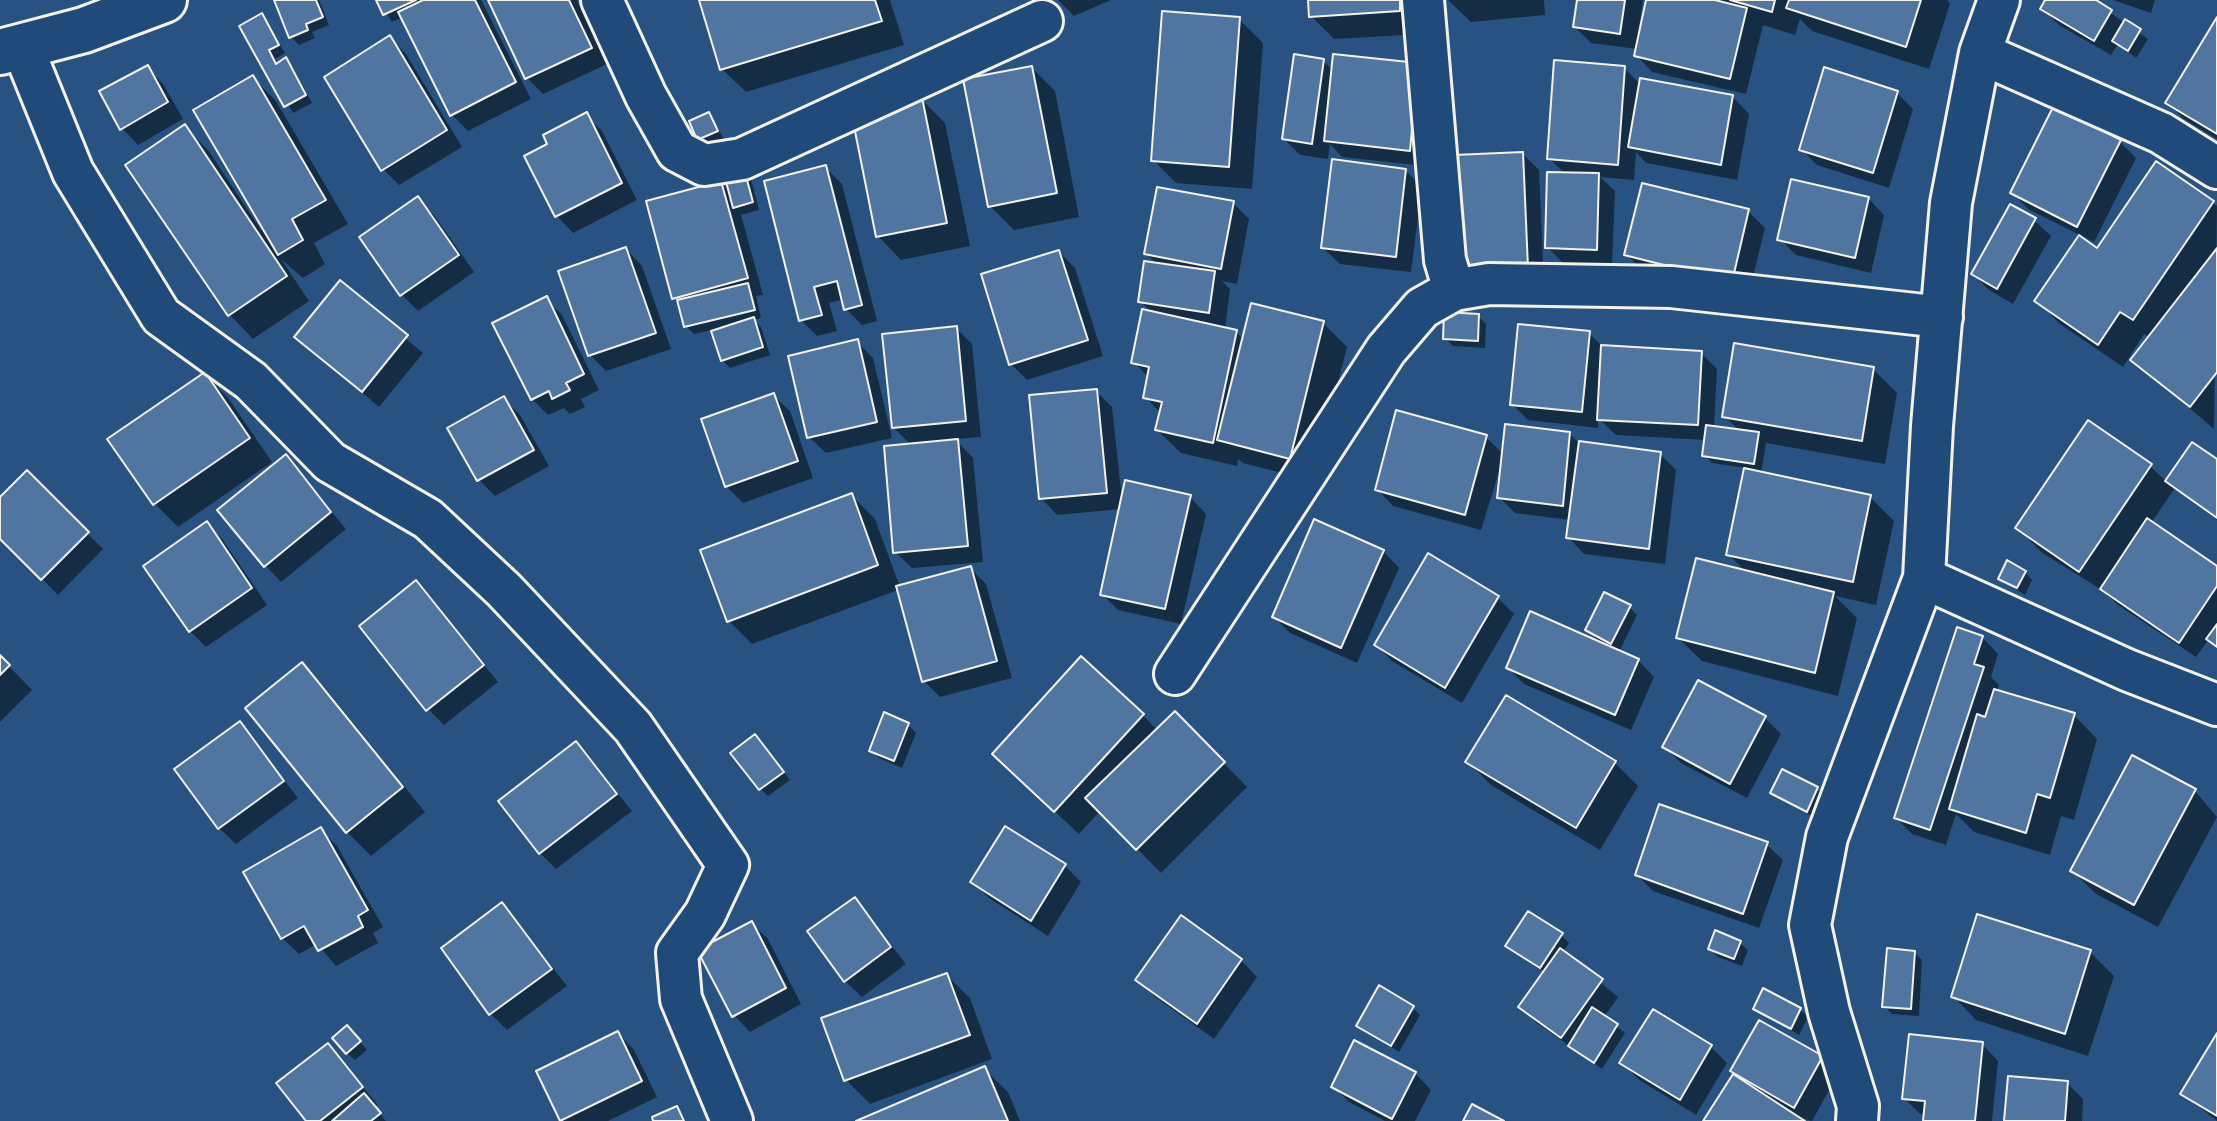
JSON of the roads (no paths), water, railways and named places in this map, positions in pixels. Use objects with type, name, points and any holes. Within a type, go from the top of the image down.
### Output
[{"type":"main road","points":[[11,49],[84,30],[164,0]]},
{"type":"street","points":[[602,0],[646,96],[677,151],[704,165],[742,159],[1042,21]]},
{"type":"street","points":[[1423,0],[1445,260],[1454,290]]},
{"type":"street","points":[[1857,1121],[1858,1106],[1829,1012],[1810,925],[1827,837],[1924,578],[1951,203],[1980,53],[1999,0]]},
{"type":"street","points":[[11,49],[73,172],[161,316],[251,381],[330,462],[428,519],[504,590],[633,727],[728,865],[705,914],[677,953],[681,999],[732,1121]]},
{"type":"street","points":[[1980,53],[2161,133],[2217,168]]},
{"type":"street","points":[[1175,674],[1386,350],[1422,308],[1454,290],[1489,284],[1671,287],[1942,317]]},
{"type":"street","points":[[1924,578],[2127,670],[2217,705]]}]
